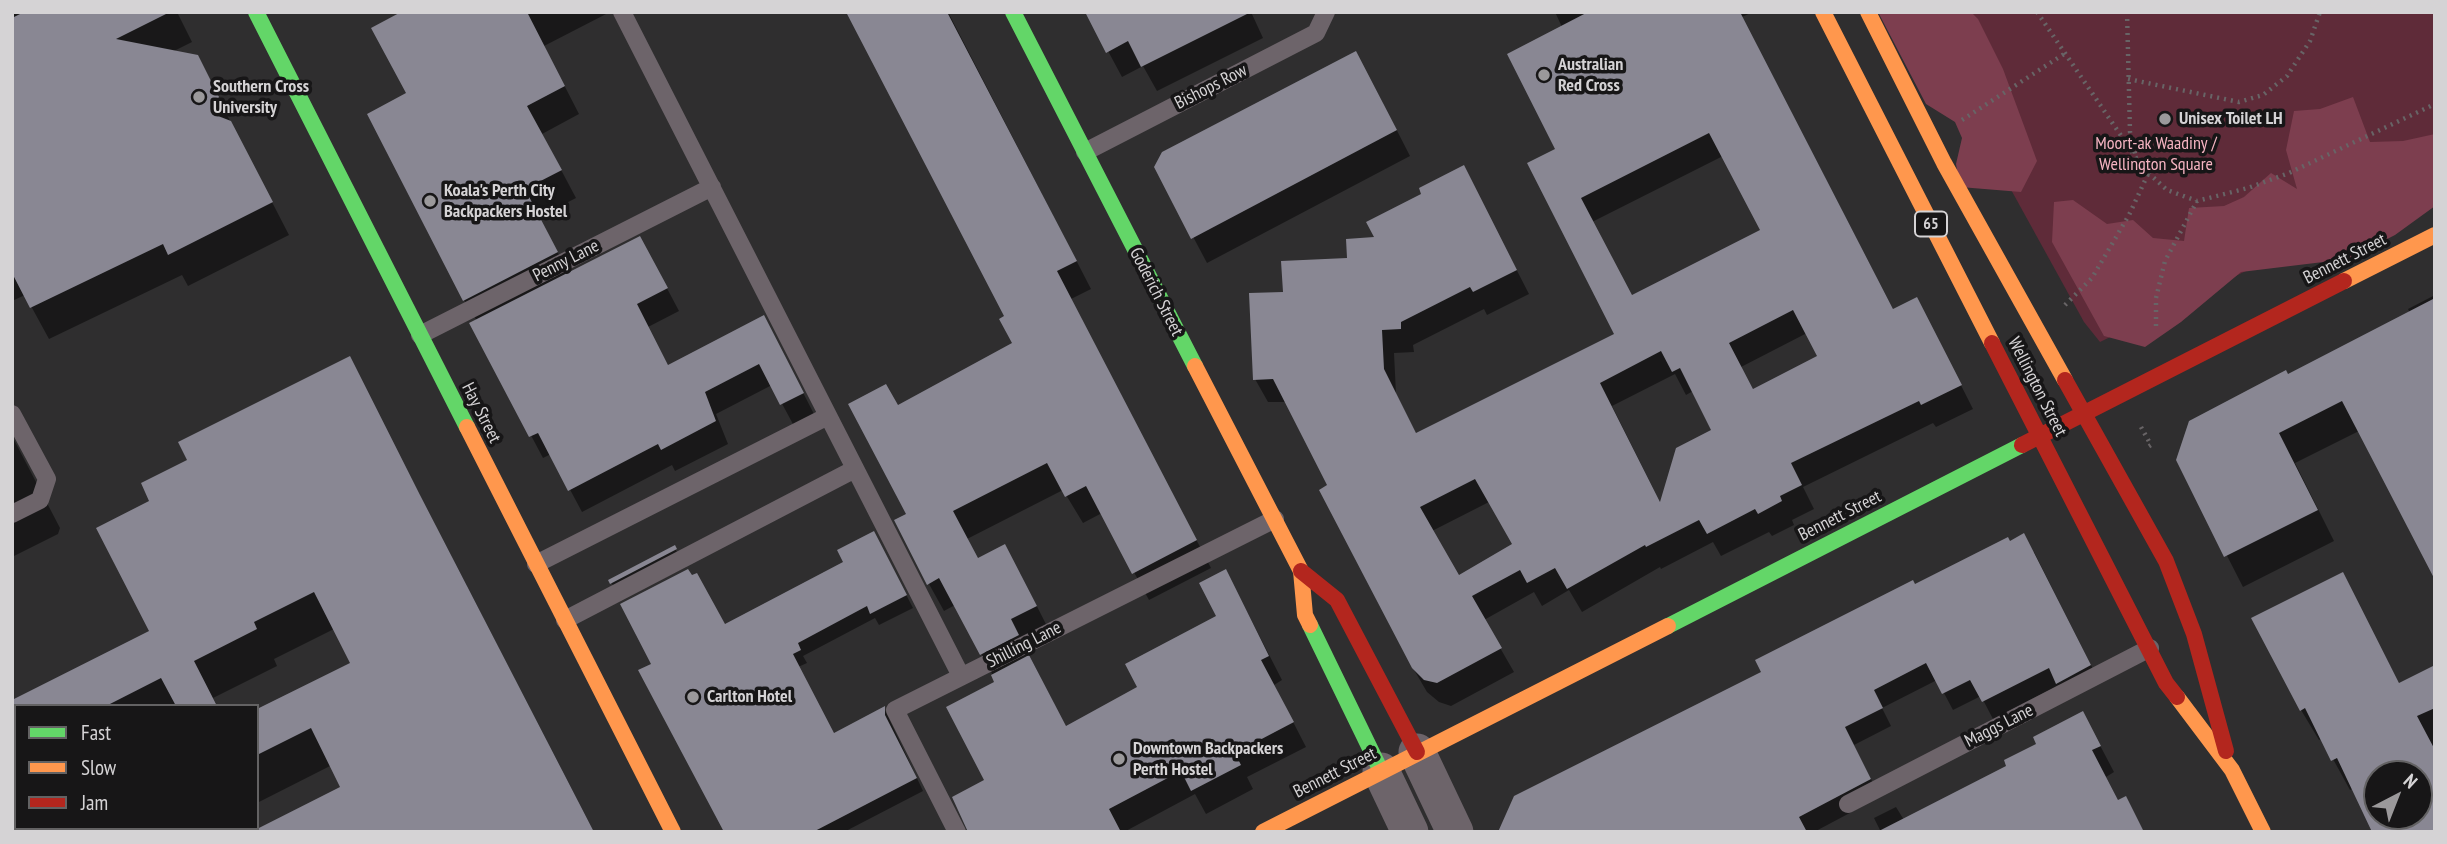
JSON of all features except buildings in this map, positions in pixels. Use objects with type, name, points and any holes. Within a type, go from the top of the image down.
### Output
[{"type":"main road","name":"Hay Street","points":[[256,12],[673,832]]},
{"type":"main road","name":"Goderich Street","points":[[1013,12],[1301,571],[1305,615],[1381,771]]},
{"type":"main road","name":"Wellington Street","points":[[1823,12],[2166,683],[2232,770]]},
{"type":"main road","name":"Wellington Street","points":[[1868,12],[1944,163],[2121,475],[2178,587],[2232,770],[2263,832]]},
{"type":"main road","name":"Bennett Street","points":[[1263,832],[2435,235]]},
{"type":"main road","name":"Goderich Street","points":[[1301,571],[1337,600],[1417,752]]},
{"type":"street","name":"Goderich Street","points":[[1417,752],[1455,832]]},
{"type":"street","name":"Goderich Street","points":[[1381,771],[1410,832]]},
{"type":"lane","points":[[622,12],[961,676]]},
{"type":"lane","name":"Bishops Row","points":[[1085,152],[1316,33],[1326,12]]},
{"type":"lane","name":"Penny Lane","points":[[420,335],[712,187]]},
{"type":"lane","points":[[12,414],[47,479],[40,500],[12,514]]},
{"type":"lane","points":[[536,564],[828,416]]},
{"type":"lane","points":[[565,620],[855,469]]},
{"type":"lane","name":"Shilling Lane","points":[[957,832],[895,710],[1275,519]]},
{"type":"lane","name":"Maggs Lane","points":[[1848,804],[2150,648]]},
{"type":"path","points":[[2037,12],[2136,160],[2167,190],[2197,201],[2289,173],[2435,104]]},
{"type":"path","points":[[2127,12],[2130,132],[2136,160]]},
{"type":"path","points":[[2128,79],[2239,102],[2263,94],[2287,76],[2310,41],[2320,12]]},
{"type":"path","points":[[1961,120],[2064,54]]},
{"type":"path","points":[[2063,307],[2092,278],[2129,215],[2148,174]]},
{"type":"path","points":[[2157,326],[2157,298],[2165,261],[2197,201]]},
{"type":"path","points":[[2141,427],[2151,445]]},
{"type":"green space","name":"Moort-ak Waadiny / Wellington Square","points":[[1913,12],[2435,12],[2435,179],[2100,342],[2084,322]]},
{"type":"shaded area","points":[[1878,12],[1971,12],[1978,19],[2003,69],[2037,161],[2021,192],[1960,187],[1956,164],[1962,138],[1955,122],[1926,104]]},
{"type":"shaded area","points":[[2353,97],[2370,142],[2403,141],[2435,134],[2435,206],[2395,235],[2348,259],[2241,272],[2181,322],[2145,347],[2104,336],[2052,242],[2054,202],[2073,200],[2107,224],[2133,220],[2153,238],[2184,241],[2189,208],[2224,206],[2244,197],[2271,173],[2297,189],[2286,150],[2294,111],[2320,109]]},
{"type":"traffic: fast","points":[[256,12],[467,427]]},
{"type":"traffic: fast","points":[[1013,12],[1195,366]]},
{"type":"traffic: fast","points":[[1668,626],[2022,445]]},
{"type":"traffic: fast","points":[[1310,625],[1381,771]]},
{"type":"traffic: slow","points":[[1823,12],[1992,343]]},
{"type":"traffic: slow","points":[[1868,12],[1944,163],[2065,380]]},
{"type":"traffic: slow","points":[[2344,281],[2435,235]]},
{"type":"traffic: slow","points":[[1195,366],[1301,571],[1305,615],[1310,625]]},
{"type":"traffic: slow","points":[[467,427],[673,832]]},
{"type":"traffic: slow","points":[[1263,832],[1668,626]]},
{"type":"traffic: slow","points":[[2177,697],[2232,770],[2263,832]]},
{"type":"traffic: jam","points":[[2022,445],[2344,281]]},
{"type":"traffic: jam","points":[[1992,343],[2166,683],[2177,697]]},
{"type":"traffic: jam","points":[[2065,380],[2166,561],[2194,634],[2226,751]]},
{"type":"traffic: jam","points":[[1301,571],[1337,600],[1417,752]]},
{"type":"place","name":"Australian Red Cross","points":[[1544,75]]},
{"type":"place","name":"Southern Cross University","points":[[199,97]]},
{"type":"place","name":"Unisex Toilet LH","points":[[2165,119]]},
{"type":"place","name":"Koala's Perth City Backpackers Hostel","points":[[430,201]]},
{"type":"place","name":"Carlton Hotel","points":[[693,697]]},
{"type":"place","name":"Downtown Backpackers Perth Hostel","points":[[1119,759]]}]
